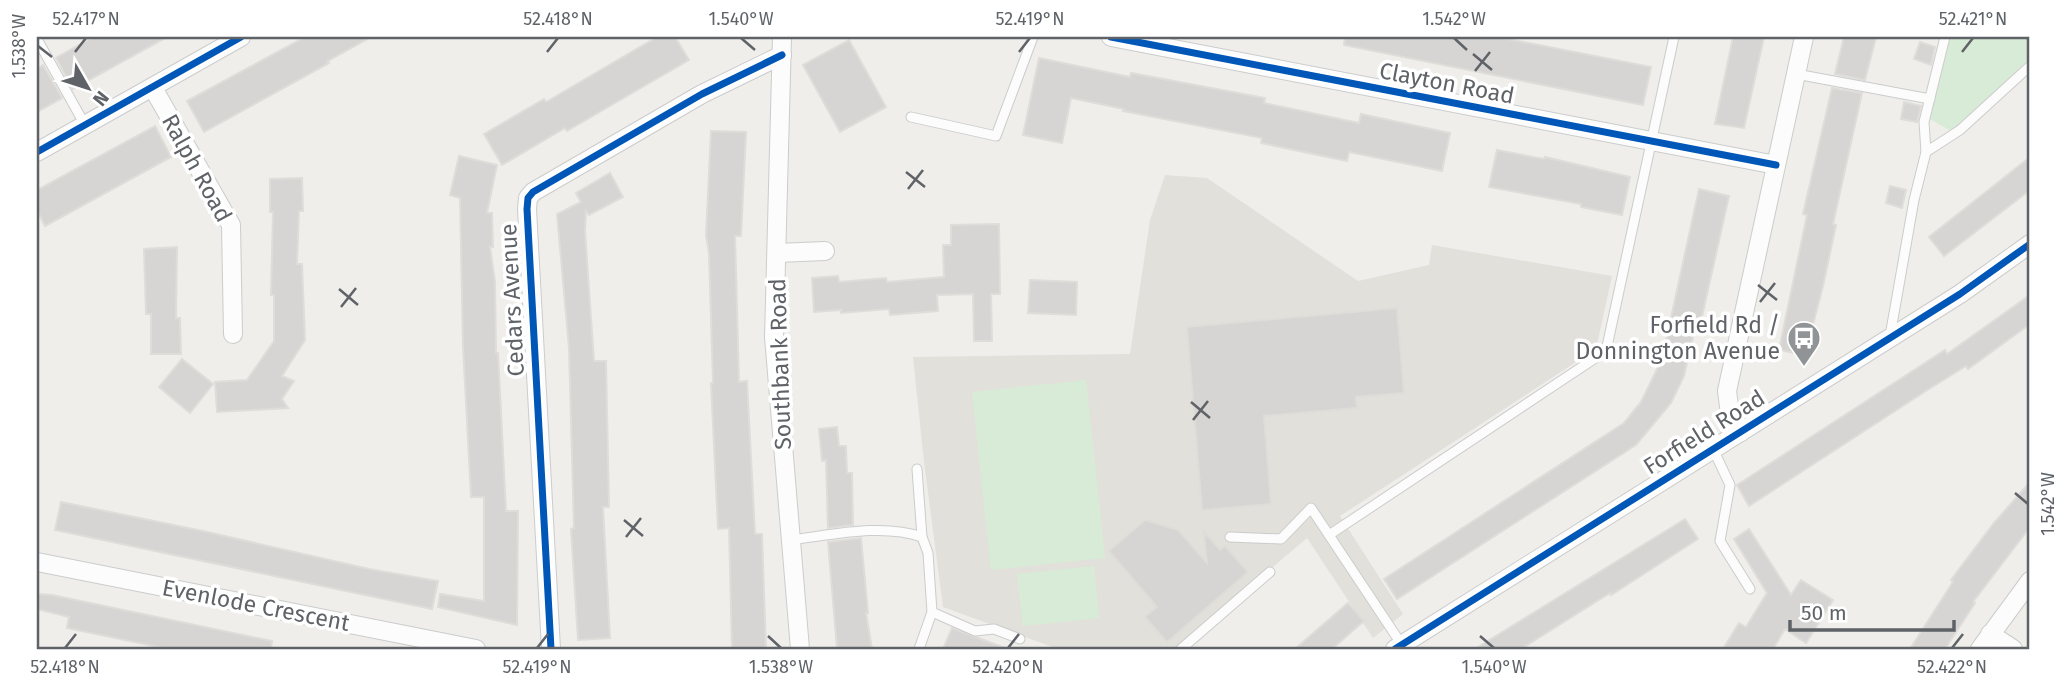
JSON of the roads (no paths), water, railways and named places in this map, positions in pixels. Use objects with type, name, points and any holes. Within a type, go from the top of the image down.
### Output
[{"type":"street","points":[[37,152],[241,37]]},
{"type":"street","name":"Southbank Road","points":[[782,37],[774,337],[800,649]]},
{"type":"street","name":"Clayton Road","points":[[1111,37],[1776,165]]},
{"type":"street","points":[[1741,432],[1730,414],[1727,391],[1804,37]]},
{"type":"street","name":"Cedars Avenue","points":[[551,649],[527,223],[528,198],[533,192],[702,94],[782,55]]},
{"type":"street","name":"Ralph Road","points":[[153,88],[231,225],[233,334]]},
{"type":"street","name":"Forfield Road","points":[[1398,647],[1960,294],[2030,243]]},
{"type":"street","points":[[777,253],[825,251]]},
{"type":"street","name":"Evenlode Crescent","points":[[37,562],[476,649]]},
{"type":"street","points":[[2014,649],[1985,642],[2030,581]]},
{"type":"lane","points":[[911,117],[996,136],[1033,37]]},
{"type":"lane","points":[[1329,535],[1606,351],[1674,37]]},
{"type":"lane","points":[[1889,338],[1914,200],[1926,152],[1924,122],[1945,37]]},
{"type":"lane","points":[[37,39],[85,125]]},
{"type":"lane","points":[[1926,152],[1959,130],[2030,66]]},
{"type":"lane","points":[[1796,74],[1930,99]]},
{"type":"lane","points":[[1713,449],[1730,485],[1720,541],[1750,589]]},
{"type":"lane","points":[[917,469],[922,537],[928,553],[932,612],[919,649]]},
{"type":"lane","points":[[1230,537],[1281,539],[1311,508],[1398,647]]},
{"type":"lane","points":[[791,540],[886,532],[922,537]]},
{"type":"lane","points":[[1181,649],[1270,572]]},
{"type":"lane","points":[[932,612],[975,631],[994,629],[1020,639]]},
{"type":"place","name":"Forfield Rd / Donnington Avenue","points":[[1804,368]]}]
